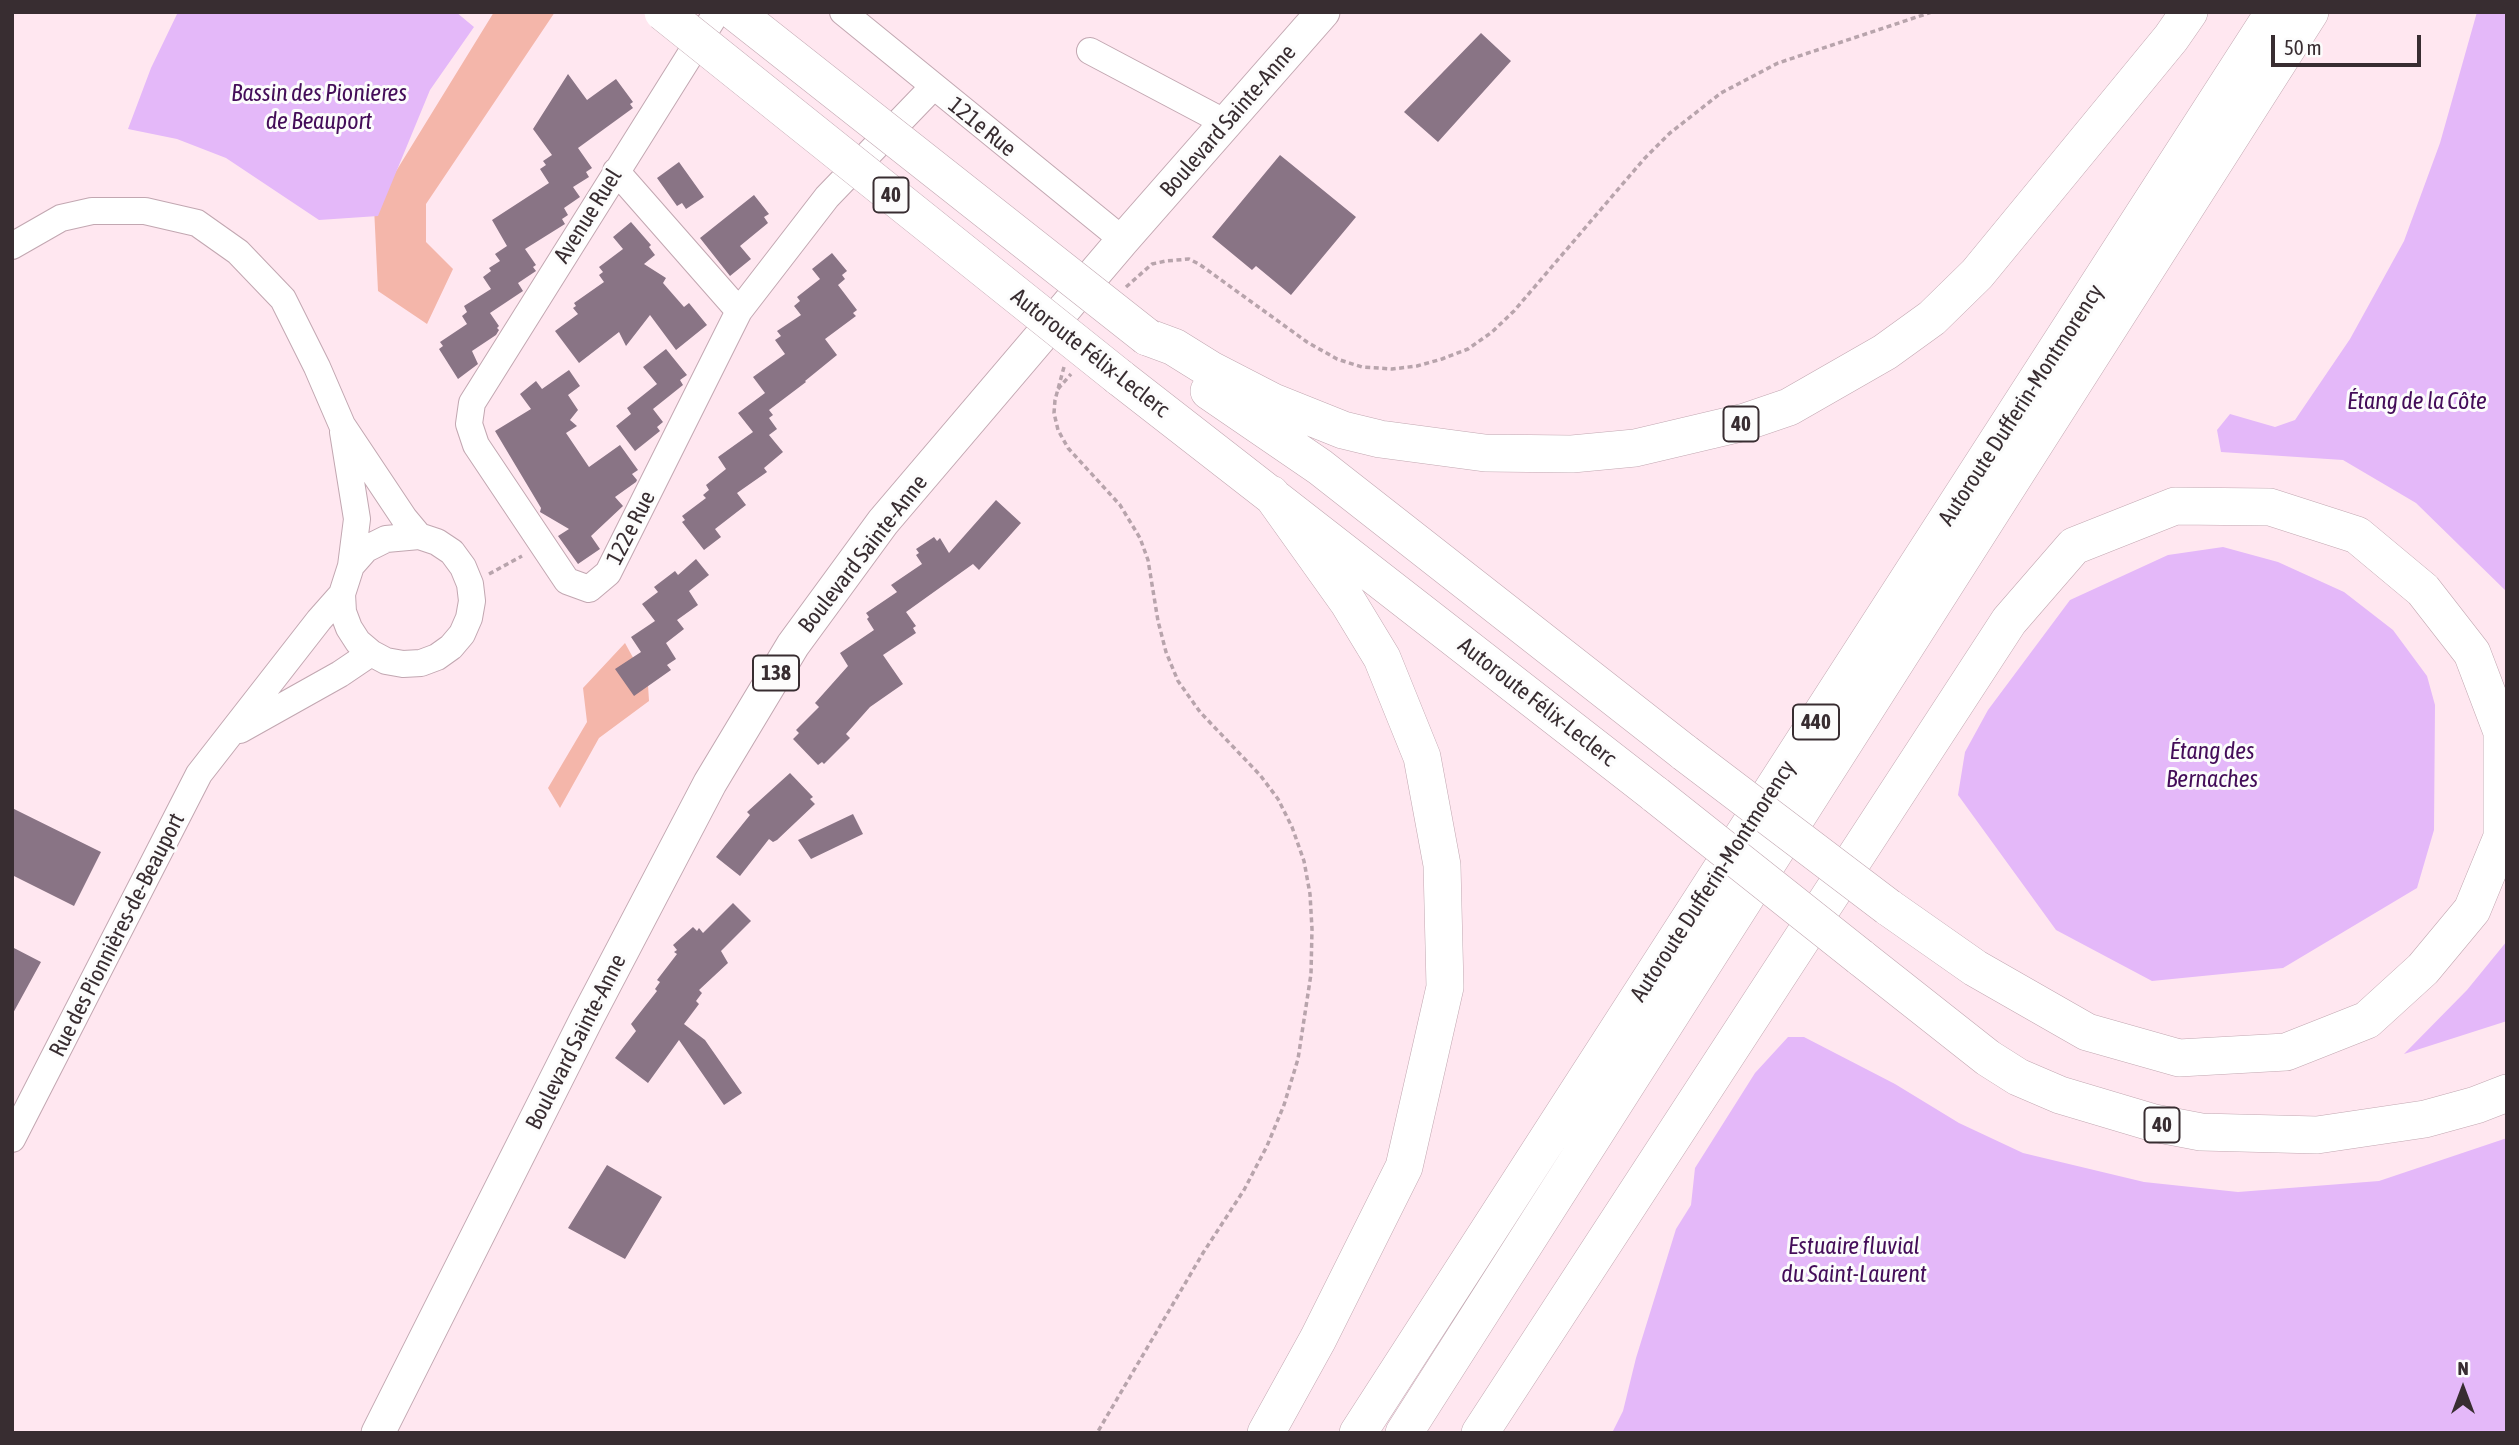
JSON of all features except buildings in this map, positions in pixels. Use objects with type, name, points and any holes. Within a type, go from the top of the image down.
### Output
[{"type":"highway","name":"Autoroute Félix-Leclerc","points":[[663,12],[1119,377],[1656,795],[1987,1058],[2018,1077],[2060,1095],[2154,1123],[2201,1132],[2316,1135],[2425,1119],[2507,1093]]},
{"type":"highway","name":"Autoroute Félix-Leclerc","points":[[735,12],[1147,337]]},
{"type":"highway","name":"40","points":[[1147,337],[1174,347],[1273,402],[1343,430],[1380,439],[1485,453],[1572,454],[1635,448],[1745,422],[1789,407],[1885,352],[1932,317],[1977,274],[2171,38],[2189,12]]},
{"type":"highway","name":"Autoroute Dufferin-Montmorency","points":[[1357,1433],[2274,12]]},
{"type":"highway","name":"Autoroute Dufferin-Montmorency","points":[[1404,1433],[2310,12]]},
{"type":"highway","points":[[1147,337],[1208,391],[1321,467],[1685,753],[1888,907],[1975,968],[2087,1032],[2179,1058],[2286,1052],[2367,1020],[2423,969],[2472,910],[2502,837],[2502,732],[2472,653],[2423,590],[2357,535],[2270,507],[2175,506],[2074,546],[2008,621],[1480,1433]]},
{"type":"highway","points":[[1266,1433],[1318,1339],[1404,1167],[1445,987],[1442,865],[1422,757],[1382,658],[1348,602],[1271,495]]},
{"type":"main road","name":"Boulevard Sainte-Anne","points":[[378,1433],[587,1018],[710,783],[793,645],[883,522],[1322,12]]},
{"type":"street","name":"Avenue Ruel","points":[[469,424],[472,403],[717,12]]},
{"type":"street","name":"121e Rue","points":[[843,12],[1123,240]]},
{"type":"street","points":[[1090,51],[1226,123]]},
{"type":"street","name":"122e Rue","points":[[469,424],[476,445],[567,581],[590,589],[608,573],[739,311],[827,197],[933,87]]},
{"type":"street","points":[[616,171],[739,311]]},
{"type":"street","name":"Rue des Pionnières-de-Beauport","points":[[12,246],[61,218],[92,211],[145,211],[197,223],[238,252],[283,299],[342,425],[404,518],[419,536],[452,552],[463,567],[470,584]]},
{"type":"street","name":"Rue des Pionnières-de-Beauport","points":[[230,736],[340,674],[371,653],[358,642],[343,612],[342,594],[351,566],[357,519],[342,425]]},
{"type":"street","points":[[351,566],[366,549],[386,539],[419,536]]},
{"type":"street","points":[[371,653],[386,661],[403,664],[421,663],[437,657],[451,647],[462,634],[472,601],[470,584]]},
{"type":"street","name":"Rue des Pionnières-de-Beauport","points":[[12,1139],[199,774],[342,594]]},
{"type":"path","points":[[1131,286],[1152,264],[1189,259],[1307,342],[1337,359],[1363,367],[1392,369],[1442,359],[1468,349],[1492,332],[1514,311],[1644,159],[1670,133],[1721,93],[1777,62],[1932,12]]},
{"type":"path","points":[[1056,391],[1054,413],[1058,430],[1068,448],[1120,505],[1140,538],[1148,561],[1160,632],[1178,681],[1200,712],[1260,775],[1278,799],[1292,827],[1304,861],[1310,894],[1312,929],[1311,974],[1298,1059],[1284,1105],[1267,1146],[1244,1190],[1203,1253],[1097,1433]]},
{"type":"path","points":[[470,584],[543,545]]},
{"type":"shaded area","points":[[494,12],[555,12],[426,204],[426,242],[453,269],[427,324],[378,291],[374,207]]},
{"type":"shaded area","points":[[625,643],[648,685],[649,701],[599,738],[560,808],[548,788],[587,722],[583,688]]},
{"type":"water","name":"Bassin des Pionieres de Beauport","points":[[178,12],[456,12],[474,27],[430,90],[378,216],[319,220],[226,158],[177,139],[128,129],[151,68]]},
{"type":"water","name":"Étang de la Côte","points":[[2477,12],[2507,12],[2507,592],[2416,503],[2343,460],[2221,452],[2217,430],[2230,414],[2275,427],[2295,420],[2350,339],[2404,241],[2440,143]]},
{"type":"water","name":"Étang des Bernaches","points":[[2223,547],[2278,562],[2344,592],[2393,630],[2427,676],[2435,705],[2434,830],[2417,888],[2283,968],[2152,981],[2056,930],[1958,795],[1965,752],[1988,710],[2070,600],[2168,555]]},
{"type":"water","points":[[2507,941],[2507,1021],[2404,1054],[2467,990]]},
{"type":"water","name":"Estuaire fluvial du Saint-Laurent","points":[[1788,1037],[1804,1037],[1895,1084],[1959,1123],[2023,1153],[2144,1182],[2238,1192],[2379,1181],[2507,1138],[2507,1433],[1612,1433],[1623,1411],[1636,1358],[1676,1229],[1691,1205],[1695,1168],[1755,1073]]}]
